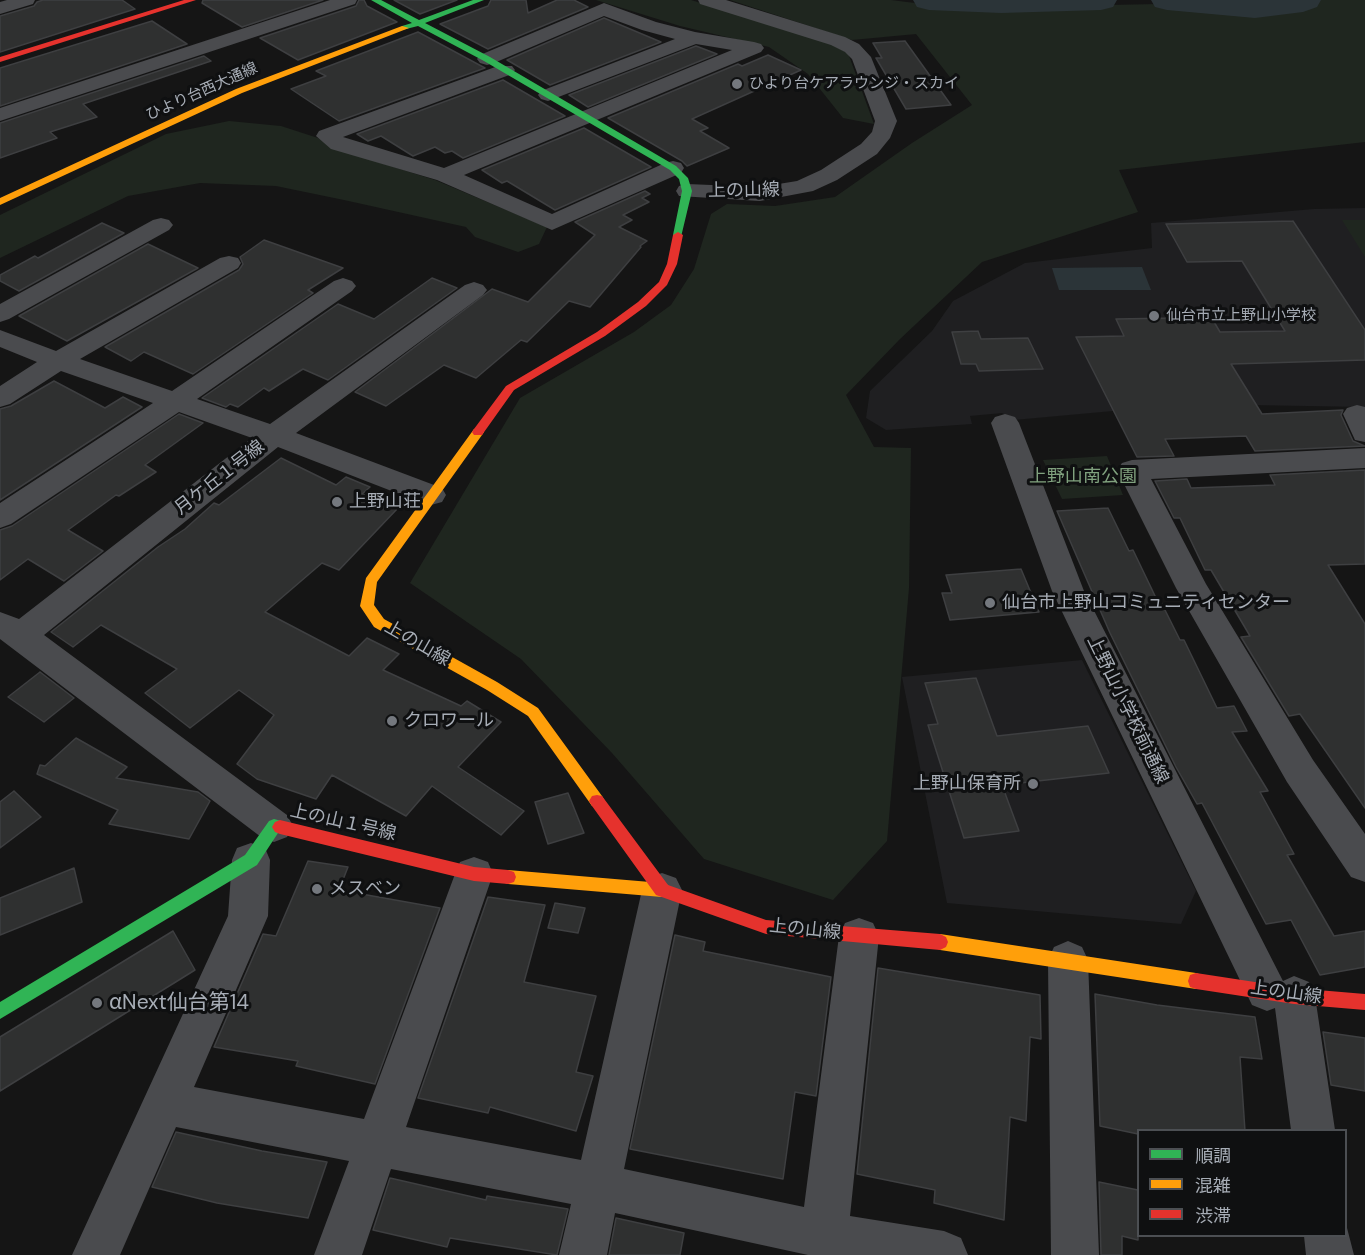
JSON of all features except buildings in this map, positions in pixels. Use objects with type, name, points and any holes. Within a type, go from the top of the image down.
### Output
[{"type":"street","points":[[0,8],[26,0]]},
{"type":"street","points":[[0,60],[192,0]]},
{"type":"street","points":[[0,115],[348,0]]},
{"type":"street","points":[[375,0],[422,23],[673,168],[683,178],[687,191]]},
{"type":"street","name":"ひより台西大通線","points":[[0,202],[238,91],[480,0]]},
{"type":"street","name":"上の山線","points":[[707,0],[838,41],[852,48],[861,57],[886,121],[882,134],[869,149],[829,175],[805,186],[760,194],[687,191],[672,264],[663,283],[642,303],[601,334],[510,388],[371,581],[367,606],[379,623],[492,686],[533,712],[663,890],[766,927],[859,936],[913,938],[1280,994],[1365,1002]]},
{"type":"street","points":[[446,175],[754,48],[694,38],[649,26],[604,9],[496,65],[327,136],[339,144],[446,175],[552,223],[673,168]]},
{"type":"street","points":[[548,95],[694,38]]},
{"type":"street","points":[[0,314],[161,225]]},
{"type":"street","points":[[0,398],[58,361],[229,263]]},
{"type":"street","points":[[0,517],[176,401],[343,286]]},
{"type":"street","points":[[274,435],[474,290]]},
{"type":"street","name":"月ケ丘１号線","points":[[0,338],[58,361],[274,435]]},
{"type":"street","name":"上野山小学校前通線","points":[[1005,423],[1068,591],[1280,994],[1313,1129]]},
{"type":"street","points":[[274,435],[431,495]]},
{"type":"street","name":"月ケ丘１号線","points":[[274,435],[11,630],[274,826]]},
{"type":"street","points":[[1365,458],[1132,470],[1192,588],[1300,771],[1365,865]]},
{"type":"street","name":"上の山１号線","points":[[0,1011],[251,860],[274,826],[474,874],[663,890]]},
{"type":"street","points":[[96,1255],[248,916],[251,860]]},
{"type":"street","points":[[338,1255],[380,1144],[474,874]]},
{"type":"street","points":[[583,1255],[663,890]]},
{"type":"street","points":[[824,1235],[859,936]]},
{"type":"street","points":[[1068,960],[1075,1255]]},
{"type":"street","points":[[164,1103],[598,1186],[824,1235],[944,1255]]},
{"type":"street","points":[[1327,1237],[1330,1255]]},
{"type":"shaded area","name":"仙台市立上野山小学校","points":[[1365,208],[1365,407],[1190,404],[1014,420],[1002,413],[970,416],[972,424],[886,430],[866,418],[870,391],[932,331],[953,301],[1025,263],[1152,248],[1151,223],[1314,209]]},
{"type":"shaded area","points":[[1142,267],[1151,290],[1059,290],[1052,268]]},
{"type":"shaded area","name":"上野山保育所","points":[[1082,660],[1196,891],[1181,924],[947,903],[902,677]]},
{"type":"green space","points":[[596,0],[691,0],[827,42],[848,53],[874,124],[843,118],[808,74],[769,47],[680,26]]},
{"type":"green space","points":[[730,0],[891,0],[954,8],[1262,2],[1261,0],[1365,0],[1365,142],[1119,170],[1138,212],[982,262],[900,339],[846,395],[874,447],[911,448],[909,588],[887,841],[833,900],[704,859],[612,753],[521,659],[410,583],[520,398],[634,332],[671,305],[694,269],[711,214],[727,204],[775,206],[835,197],[912,143],[972,105],[916,34],[852,40]]},
{"type":"green space","points":[[229,121],[281,126],[318,138],[333,148],[435,180],[547,227],[539,244],[518,252],[475,237],[466,227],[344,200],[276,186],[200,183],[128,196],[0,258],[0,215],[166,134]]},
{"type":"green space","points":[[1342,220],[1365,220],[1365,257]]},
{"type":"green space","name":"上野山南公園","points":[[1107,456],[1123,495],[1062,499],[1043,460]]},
{"type":"waterway","points":[[929,0],[1001,3],[1101,0]]},
{"type":"waterway","points":[[1167,0],[1255,8],[1291,5],[1305,0]]},
{"type":"traffic: fast","points":[[375,0],[487,59],[673,168],[683,178],[687,191],[678,235]]},
{"type":"traffic: fast","points":[[405,28],[480,0]]},
{"type":"traffic: fast","points":[[0,1011],[251,860],[274,826],[280,827]]},
{"type":"traffic: slow","points":[[0,202],[239,91],[405,28]]},
{"type":"traffic: slow","points":[[478,432],[371,581],[367,606],[379,623],[492,686],[533,712],[597,801]]},
{"type":"traffic: slow","points":[[508,877],[662,890]]},
{"type":"traffic: slow","points":[[940,942],[1196,981]]},
{"type":"traffic: jam","points":[[0,60],[192,0]]},
{"type":"traffic: jam","points":[[478,432],[510,388],[601,334],[642,304],[663,283],[672,264],[678,235]]},
{"type":"traffic: jam","points":[[597,801],[662,890],[766,927],[940,942]]},
{"type":"traffic: jam","points":[[280,827],[474,874],[508,877]]},
{"type":"traffic: jam","points":[[1196,981],[1294,996],[1365,1002]]},
{"type":"place","name":"ひより台ケアラウンジ・スカイ","points":[[737,84]]},
{"type":"place","name":"仙台市立上野山小学校","points":[[1154,316]]},
{"type":"place","name":"上野山荘","points":[[337,502]]},
{"type":"place","name":"仙台市上野山コミュニティセンター","points":[[990,603]]},
{"type":"place","name":"クロワール","points":[[392,721]]},
{"type":"place","name":"上野山保育所","points":[[1033,784]]},
{"type":"place","name":"メスベン","points":[[317,889]]},
{"type":"place","name":"αNext仙台第14","points":[[97,1003]]}]
